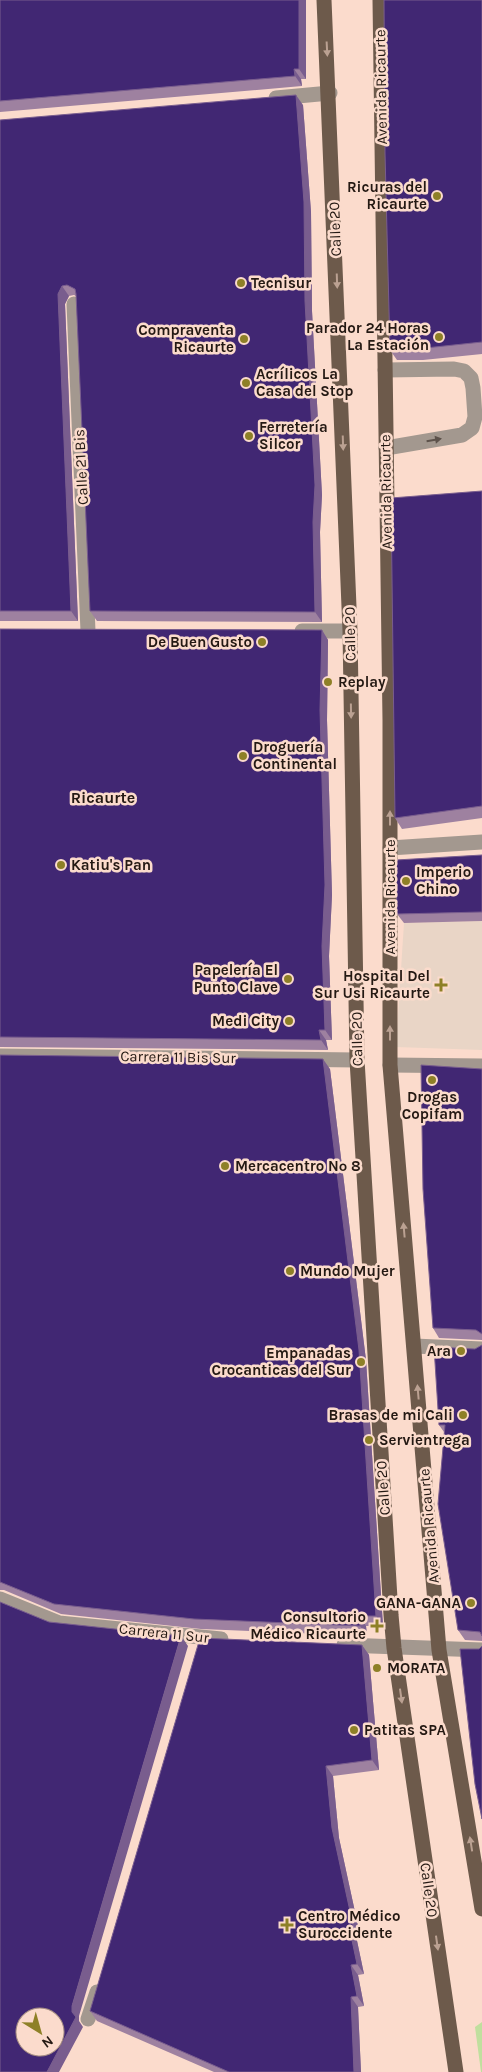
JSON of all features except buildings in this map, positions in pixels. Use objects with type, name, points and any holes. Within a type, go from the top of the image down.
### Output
[{"type":"main road","name":"Calle 20","points":[[324,0],[330,93],[350,631],[357,1060],[394,1648],[456,2072]]},
{"type":"main road","name":"Avenida Ricaurte","points":[[380,0],[390,848],[390,1065],[439,1650],[482,1909]]},
{"type":"street","points":[[262,99],[330,93]]},
{"type":"street","name":"Calle 21 Bis","points":[[69,630],[93,631],[74,304]]},
{"type":"street","points":[[384,370],[454,369],[464,371],[471,378],[475,417],[472,428],[462,435],[386,448]]},
{"type":"street","points":[[292,631],[350,631]]},
{"type":"street","points":[[390,848],[482,842]]},
{"type":"street","name":"Carrera 11 Bis Sur","points":[[0,1056],[357,1060]]},
{"type":"street","points":[[390,1065],[482,1066]]},
{"type":"street","points":[[414,1346],[482,1350]]},
{"type":"street","name":"Carrera 11 Sur","points":[[0,1599],[59,1623],[200,1638],[238,1640]]},
{"type":"street","points":[[195,1656],[200,1638]]},
{"type":"street","points":[[333,1645],[482,1650]]},
{"type":"street","points":[[88,2019],[100,1982]]},
{"type":"shaded area","name":"Hospital Del Sur Usi Ricaurte","points":[[482,921],[482,1050],[396,1047],[404,923]]},
{"type":"green space","points":[[482,2022],[482,2072],[481,2072],[475,2027]]},
{"type":"place","name":"Ricuras del Ricaurte","points":[[437,196]]},
{"type":"place","name":"Tecnisur","points":[[241,283]]},
{"type":"place","name":"Parador 24 Horas La Estación","points":[[439,337]]},
{"type":"place","name":"Compraventa Ricaurte","points":[[244,339]]},
{"type":"place","name":"Acrílicos La Casa del Stop","points":[[246,383]]},
{"type":"place","name":"Ferretería Silcor","points":[[249,436]]},
{"type":"place","name":"De Buen Gusto","points":[[262,642]]},
{"type":"place","name":"Replay","points":[[328,682]]},
{"type":"place","name":"Droguería Continental","points":[[243,756]]},
{"type":"place","name":"Katiu's Pan","points":[[61,865]]},
{"type":"place","name":"Imperio Chino","points":[[406,881]]},
{"type":"place","name":"Papelería El Punto Clave","points":[[288,979]]},
{"type":"place","name":"Hospital Del Sur Usi Ricaurte","points":[[441,985]]},
{"type":"place","name":"Medi City","points":[[289,1021]]},
{"type":"place","name":"Drogas Copifam","points":[[432,1080]]},
{"type":"place","name":"Mercacentro Nº 8","points":[[225,1166]]},
{"type":"place","name":"Mundo Mujer","points":[[290,1271]]},
{"type":"place","name":"Ara","points":[[461,1351]]},
{"type":"place","name":"Empanadas Crocanticas del Sur","points":[[361,1362]]},
{"type":"place","name":"Brasas de mi Cali","points":[[463,1415]]},
{"type":"place","name":"Servientrega","points":[[369,1440]]},
{"type":"place","name":"GANA-GANA","points":[[471,1603]]},
{"type":"place","name":"Consultorio Médico Ricaurte","points":[[377,1626]]},
{"type":"place","name":"MORATA","points":[[377,1668]]},
{"type":"place","name":"Patitas SPA","points":[[354,1730]]},
{"type":"place","name":"Centro Médico Suroccidente","points":[[287,1925]]},
{"type":"district","name":"Ricaurte","points":[[103,797]]}]
